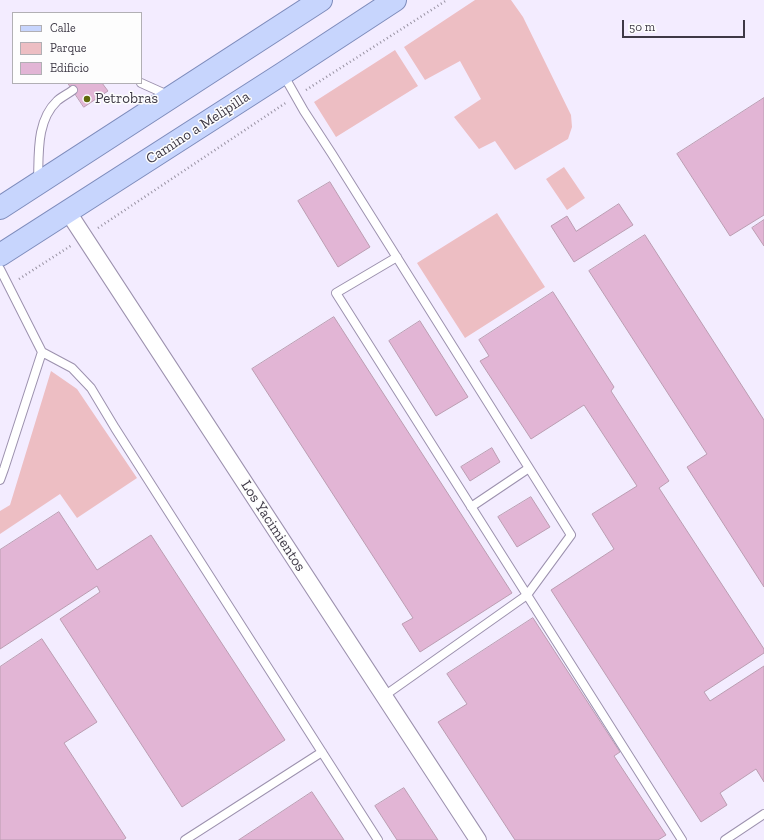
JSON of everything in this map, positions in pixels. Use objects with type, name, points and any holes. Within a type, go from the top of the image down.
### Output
[{"type":"main road","points":[[0,208],[321,0]]},
{"type":"main road","name":"Camino a Melipilla","points":[[0,255],[395,0]]},
{"type":"street","name":"Los Yacimientos","points":[[68,212],[478,840]]},
{"type":"lane","points":[[282,74],[571,535],[527,595],[384,696]]},
{"type":"lane","points":[[142,83],[173,97]]},
{"type":"lane","points":[[38,184],[39,144],[43,124],[57,100],[72,90]]},
{"type":"lane","points":[[397,257],[336,293],[682,840]]},
{"type":"lane","points":[[0,269],[42,352],[72,368],[91,388],[378,840]]},
{"type":"lane","points":[[0,480],[42,352]]},
{"type":"lane","points":[[471,507],[529,468]]},
{"type":"lane","points":[[185,840],[322,752]]},
{"type":"lane","points":[[725,840],[764,814]]},
{"type":"path","points":[[8,286],[296,96],[448,0]]},
{"type":"green space","points":[[475,0],[511,0],[523,17],[571,115],[572,127],[568,139],[515,170],[495,141],[479,149],[454,117],[481,99],[460,61],[425,80],[404,47]]},
{"type":"green space","points":[[395,50],[418,86],[336,137],[314,102]]},
{"type":"green space","points":[[564,167],[585,198],[567,210],[546,179]]},
{"type":"green space","points":[[497,213],[545,287],[465,338],[417,263]]},
{"type":"green space","points":[[51,371],[77,389],[137,478],[77,518],[60,494],[0,534],[0,511],[10,505]]},
{"type":"building","name":"Petrobras","points":[[69,84],[103,84],[108,91],[84,107]]},
{"type":"building","points":[[764,98],[764,215],[730,236],[677,154]]},
{"type":"building","points":[[330,182],[370,247],[338,267],[298,201]]},
{"type":"building","points":[[619,204],[633,225],[574,262],[551,226],[567,216],[576,231]]},
{"type":"building","points":[[764,220],[764,246],[752,228]]},
{"type":"building","points":[[645,235],[764,420],[764,587],[687,467],[707,454],[589,271]]},
{"type":"building","points":[[553,292],[614,387],[611,391],[669,481],[659,488],[764,649],[764,653],[704,692],[710,701],[764,666],[764,782],[756,769],[720,793],[727,805],[701,822],[551,590],[614,549],[592,514],[637,486],[584,405],[531,439],[480,361],[489,356],[479,340]]},
{"type":"building","points":[[334,317],[512,593],[420,652],[402,624],[413,618],[252,369]]},
{"type":"building","points":[[420,321],[468,397],[436,416],[389,341]]},
{"type":"building","points":[[492,448],[500,462],[470,481],[461,467]]},
{"type":"building","points":[[531,497],[550,527],[517,547],[498,517]]},
{"type":"building","points":[[59,512],[97,570],[151,535],[285,740],[182,807],[60,619],[100,592],[97,586],[0,649],[0,550]]},
{"type":"building","points":[[533,618],[620,752],[614,756],[666,835],[658,840],[515,840],[438,722],[467,704],[447,674]]},
{"type":"building","points":[[42,639],[97,722],[64,743],[126,838],[123,840],[0,840],[0,667]]},
{"type":"building","points":[[404,788],[438,840],[397,840],[375,806]]},
{"type":"building","points":[[312,792],[344,840],[239,840]]},
{"type":"place","name":"Petrobras","points":[[87,99]]}]
